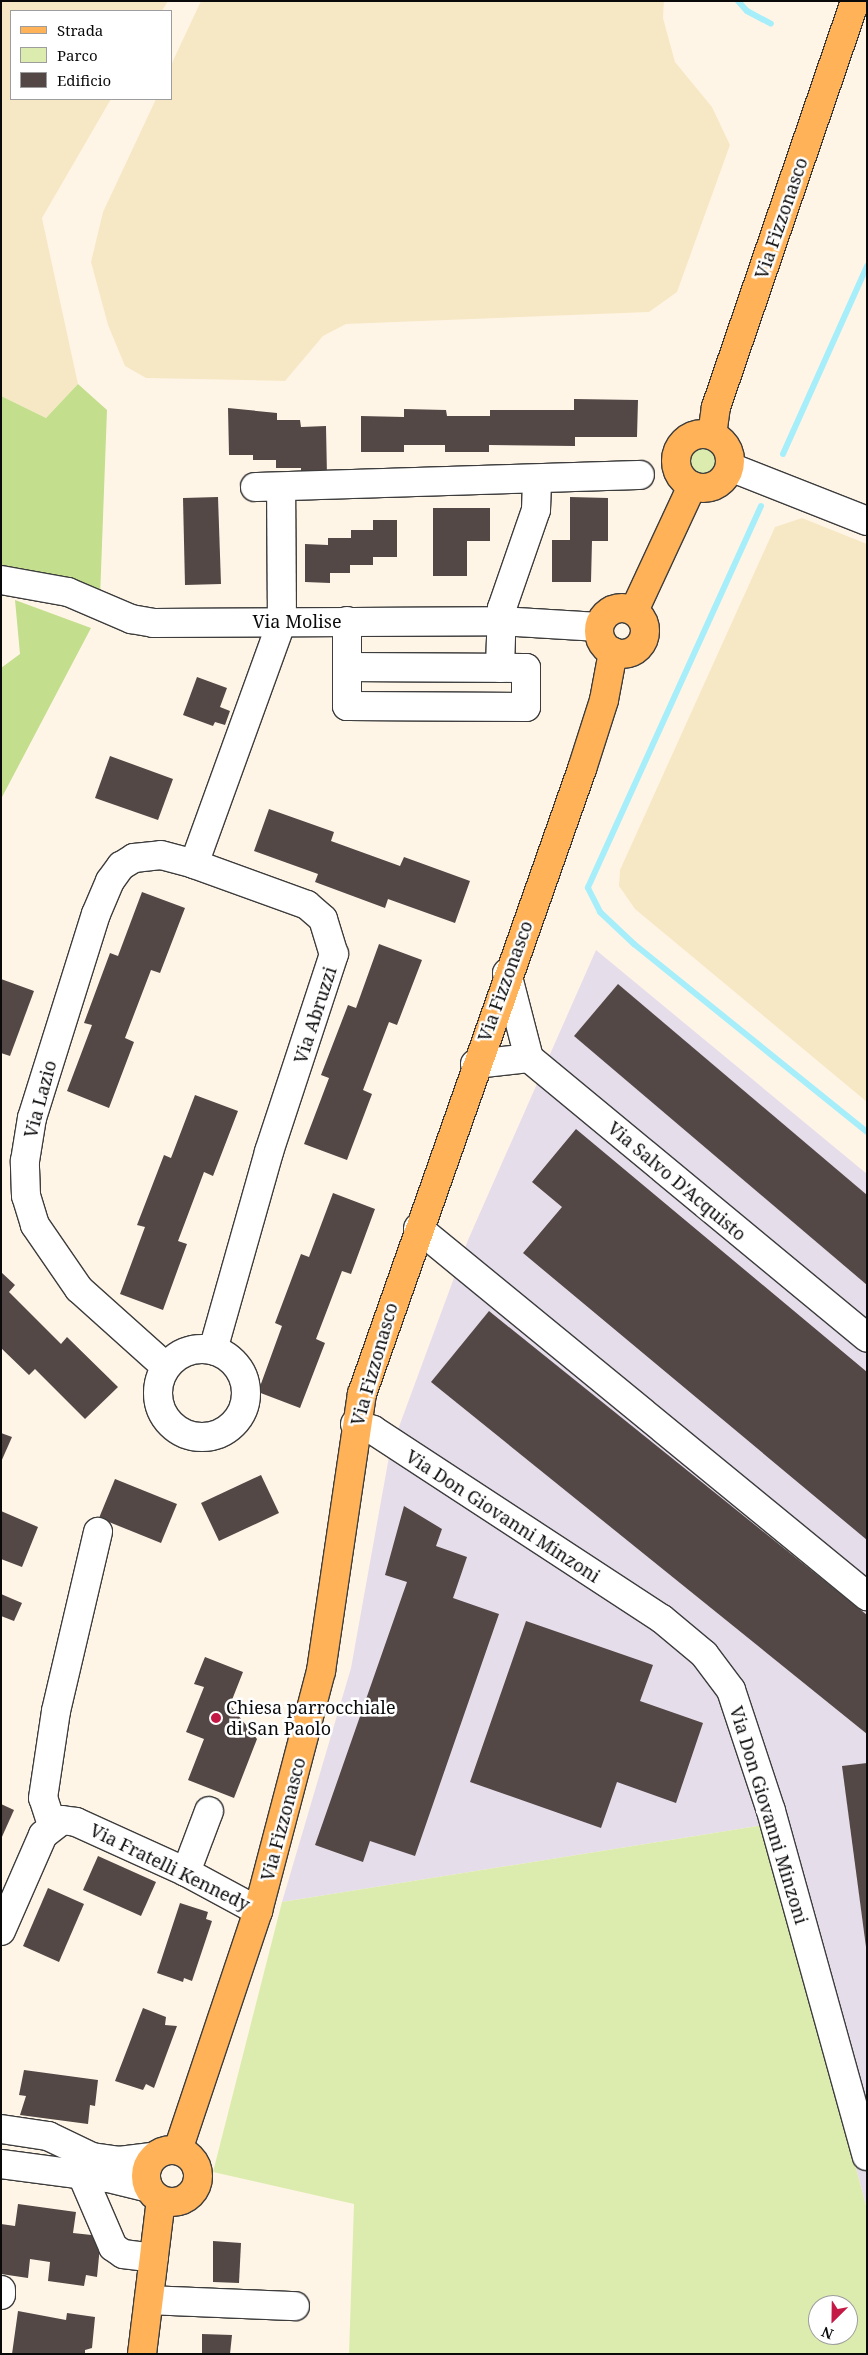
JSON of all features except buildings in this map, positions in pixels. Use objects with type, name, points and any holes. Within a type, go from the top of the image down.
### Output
[{"type":"main road","name":"Via Fizzonasco","points":[[712,435],[716,407],[855,1]]},
{"type":"main road","points":[[712,435],[724,444],[740,470],[716,485],[692,486],[679,473],[676,456],[680,447],[694,436],[712,435]]},
{"type":"main road","points":[[634,612],[692,486]]},
{"type":"main road","points":[[613,610],[634,612],[643,623],[644,638],[628,653],[613,652],[602,642],[599,626],[613,610]]},
{"type":"main road","name":"Via Fizzonasco","points":[[142,2354],[154,2258],[155,2194],[146,2172],[166,2153],[258,1911],[321,1672],[355,1424],[380,1336],[507,973],[582,769],[604,700],[613,652]]},
{"type":"main road","points":[[155,2194],[186,2198],[196,2185],[197,2168],[166,2153]]},
{"type":"street","points":[[740,470],[867,521]]},
{"type":"street","points":[[194,864],[282,621],[268,488],[640,475]]},
{"type":"street","points":[[500,668],[500,621],[506,592],[536,510],[536,480]]},
{"type":"street","name":"Via Molise","points":[[1,580],[68,592],[131,619],[153,623],[500,621],[599,626]]},
{"type":"street","points":[[347,621],[347,667],[347,706],[526,707],[526,668],[347,667]]},
{"type":"street","name":"Via Lazio","points":[[166,1367],[79,1289],[57,1262],[35,1225],[26,1196],[25,1161],[37,1102],[110,881],[122,866],[134,858],[160,855],[194,864]]},
{"type":"street","name":"Via Abruzzi","points":[[194,864],[307,905],[322,919],[334,954],[269,1152],[212,1350]]},
{"type":"street","points":[[475,1064],[529,1058],[507,973]]},
{"type":"street","name":"Via Salvo D'Acquisto","points":[[529,1058],[867,1338]]},
{"type":"street","points":[[418,1228],[867,1596]]},
{"type":"street","points":[[212,1350],[228,1357],[240,1370],[246,1386],[246,1404],[238,1420],[226,1431],[209,1437],[192,1437],[176,1430],[164,1417],[158,1400],[159,1383],[166,1367],[187,1352],[212,1350]]},
{"type":"street","name":"Via Don Giovanni Minzoni","points":[[355,1424],[373,1430],[662,1619],[704,1654],[731,1690],[771,1811],[863,2126],[867,2156]]},
{"type":"street","points":[[1,1931],[42,1835],[52,1825],[42,1798],[56,1710],[98,1532]]},
{"type":"street","points":[[186,1872],[209,1811]]},
{"type":"street","name":"Via Fratelli Kennedy","points":[[52,1825],[62,1820],[76,1822],[186,1872],[258,1911]]},
{"type":"street","points":[[1,2129],[48,2136],[92,2157],[119,2161],[166,2153]]},
{"type":"street","points":[[1,2164],[82,2174],[155,2194]]},
{"type":"street","points":[[82,2174],[113,2247],[124,2254],[154,2258]]},
{"type":"street","points":[[1,2290],[1,2295]]},
{"type":"street","points":[[149,2300],[295,2306]]},
{"type":"shaded area","points":[[1,1],[168,1],[163,10],[10,10],[10,100],[110,100],[42,218],[78,384],[46,418],[1,396]]},
{"type":"shaded area","points":[[201,1],[664,1],[663,18],[675,62],[712,107],[730,145],[677,292],[649,312],[346,324],[323,336],[285,381],[146,378],[125,366],[108,325],[91,262],[103,212],[156,100],[172,100],[172,63]]},
{"type":"shaded area","points":[[802,518],[867,544],[867,1102],[635,909],[619,886],[620,870],[775,527]]},
{"type":"shaded area","points":[[596,950],[867,1174],[867,2209],[764,1825],[282,1902],[351,1668],[390,1451],[468,1240]]},
{"type":"green space","points":[[78,384],[107,410],[100,598],[1,570],[1,396],[46,418]]},
{"type":"green space","points":[[703,446],[713,450],[717,460],[713,470],[703,474],[693,470],[689,460],[693,450]]},
{"type":"green space","points":[[15,600],[91,628],[1,799],[1,668],[20,654]]},
{"type":"green space","points":[[764,1825],[867,2209],[867,2354],[349,2354],[354,2204],[213,2172],[282,1902]]},
{"type":"waterway","points":[[738,1],[747,11],[771,24]]},
{"type":"waterway","points":[[783,454],[867,266]]},
{"type":"waterway","points":[[761,506],[588,888],[600,912],[634,944],[867,1132]]},
{"type":"place","name":"Chiesa parrocchiale di San Paolo","points":[[216,1718]]}]
